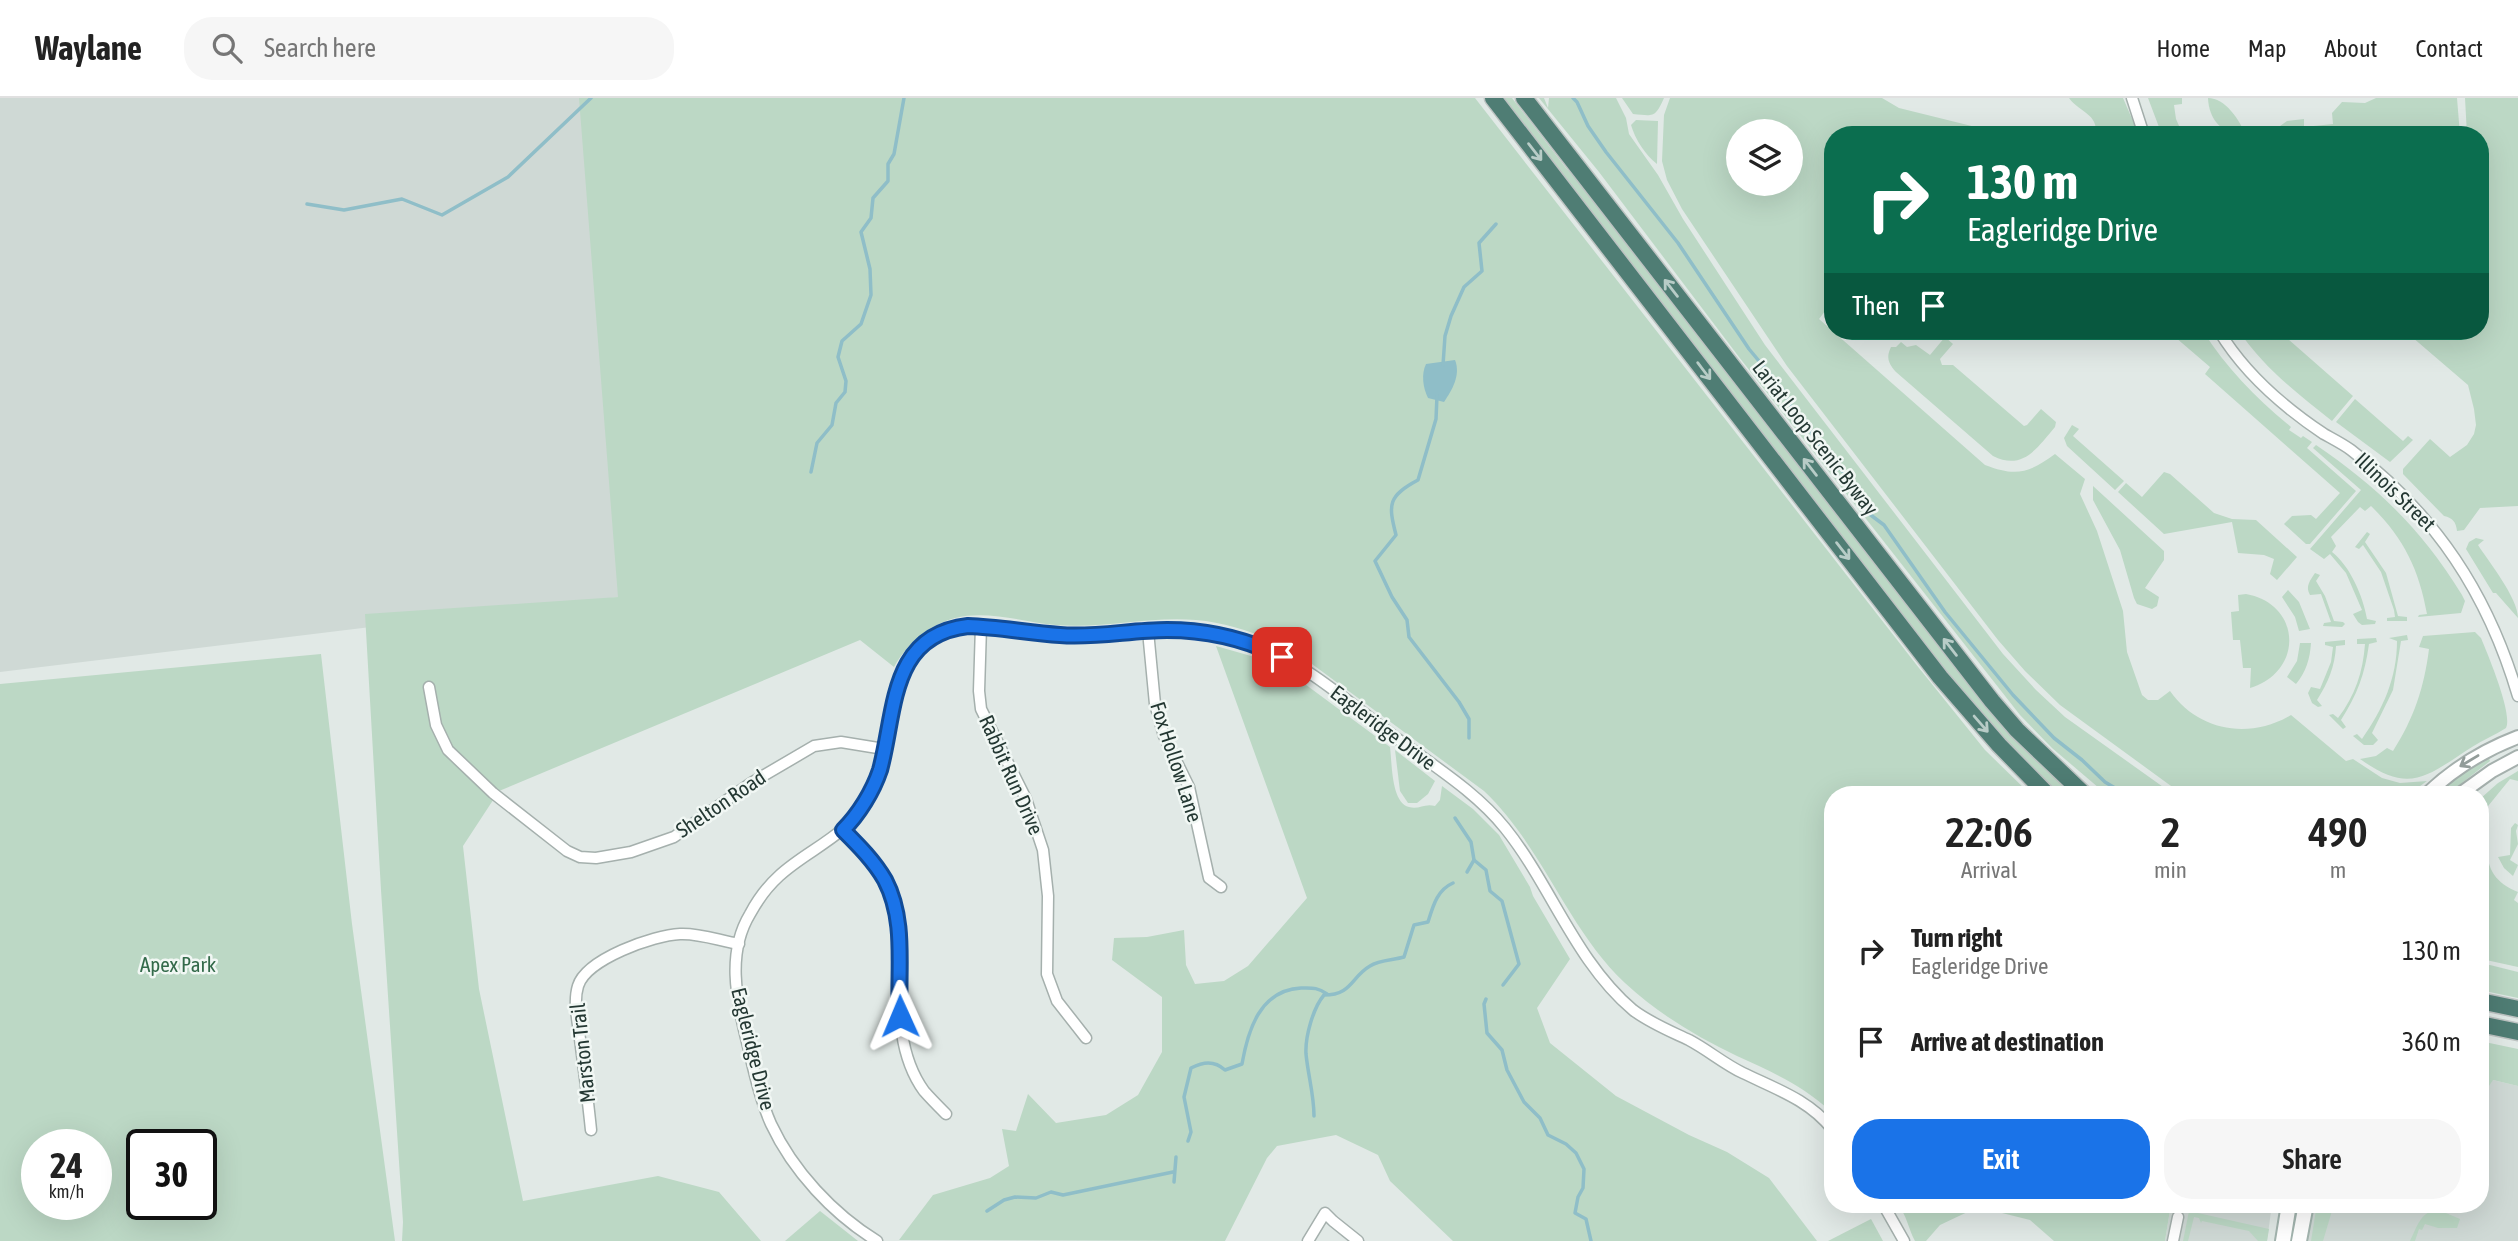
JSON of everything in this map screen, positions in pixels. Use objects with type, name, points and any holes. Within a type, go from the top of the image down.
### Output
[{"type":"highway","points":[[1493,98],[1941,677],[1999,746],[2039,786]]},
{"type":"highway","name":"Lariat Loop Scenic Byway","points":[[1524,98],[1984,691],[2017,730],[2076,786]]},
{"type":"highway","points":[[2489,1003],[2518,1009]]},
{"type":"highway","points":[[2489,1026],[2518,1032]]},
{"type":"main road","points":[[2283,1241],[2288,1213]]},
{"type":"main road","points":[[2299,1241],[2304,1213]]},
{"type":"street","points":[[2131,101],[2141,126]]},
{"type":"street","name":"Illinois Street","points":[[2225,340],[2249,373],[2278,400],[2349,449],[2387,480],[2427,519],[2473,585],[2491,621],[2518,696]]},
{"type":"street","name":"Eagleridge Drive","points":[[877,1241],[833,1207],[810,1184],[771,1124],[761,1096],[737,1002],[735,972],[739,944],[748,915],[779,876],[843,830],[864,802],[879,771],[894,697],[901,675],[912,655],[930,640],[957,627],[981,626],[1088,636],[1148,631],[1205,632],[1247,642],[1305,669],[1483,804],[1517,845],[1586,956],[1633,1009],[1653,1023],[1691,1041],[1721,1062],[1784,1091],[1820,1113],[1824,1118]]},
{"type":"street","name":"Rabbit Run Drive","points":[[981,626],[981,709],[1026,799],[1043,850],[1048,896],[1047,974],[1057,1001],[1086,1038]]},
{"type":"street","name":"Fox Hollow Lane","points":[[1148,631],[1155,704],[1164,736],[1189,787],[1209,877],[1221,887]]},
{"type":"street","name":"Shelton Road","points":[[429,687],[436,724],[448,750],[493,793],[567,851],[580,857],[596,858],[631,852],[674,837],[751,783],[814,746],[841,742],[884,749]]},
{"type":"street","points":[[2436,786],[2471,760],[2518,737]]},
{"type":"street","points":[[2471,786],[2518,757]]},
{"type":"street","points":[[843,830],[868,854],[885,881],[894,905],[899,930],[901,1031],[915,1076],[946,1114]]},
{"type":"street","name":"Marston Trail","points":[[591,1130],[577,999],[578,986],[588,970],[622,951],[660,937],[696,935],[739,944]]},
{"type":"street","points":[[1308,1241],[1325,1213],[1358,1241]]},
{"type":"street","points":[[1888,1213],[1904,1241]]},
{"type":"street","points":[[2173,1241],[2178,1217]]},
{"type":"shaded area","points":[[0,98],[1210,98],[618,597],[0,672]]},
{"type":"shaded area","points":[[2489,1079],[2518,1086],[2518,1241],[2307,1241],[2312,1213],[2489,1213]]},
{"type":"shaded area","points":[[2170,1213],[2271,1213],[2267,1241],[2165,1241]]},
{"type":"green space","points":[[579,98],[1475,98],[1919,668],[1985,750],[2022,786],[1824,786],[1824,1106],[1786,1080],[1692,1032],[1637,994],[1587,938],[1523,837],[1484,791],[1293,650],[1246,630],[1178,619],[1074,626],[980,615],[955,618],[936,625],[912,643],[894,667],[860,640],[499,791],[463,846],[479,989],[523,1201],[658,1176],[719,1192],[761,1241],[402,1241],[403,1222],[365,614],[618,597]]},
{"type":"green space","points":[[1499,98],[1512,98],[1566,168],[1597,202],[2070,786],[2047,786],[1973,706]]},
{"type":"green space","points":[[1539,98],[1544,98],[1548,108],[1549,98],[1616,98],[1626,118],[1629,134],[1658,175],[1683,219],[1765,345],[2003,654],[2065,717],[2162,786],[2097,786],[2052,748],[2020,715],[1739,357],[1599,172]]},
{"type":"green space","points":[[1622,98],[1664,98],[1656,112],[1645,115],[1633,114]]},
{"type":"green space","points":[[1670,98],[1882,98],[1899,108],[1972,126],[1824,126],[1824,312],[1819,319],[1824,323],[1824,340],[1843,340],[1985,465],[2005,471],[2022,471],[2055,454],[2085,479],[2080,494],[2097,531],[2123,611],[2127,652],[2142,695],[2148,700],[2158,700],[2170,691],[2182,705],[2210,723],[2242,729],[2275,723],[2291,715],[2346,761],[2353,759],[2382,778],[2400,783],[2427,781],[2420,786],[2171,786],[2060,705],[1998,640],[1787,366],[1682,209],[1667,180],[1662,161],[1664,115]]},
{"type":"green space","points":[[2069,98],[2123,98],[2135,126],[2095,126],[2091,118]]},
{"type":"green space","points":[[2148,98],[2182,98],[2182,104],[2174,105],[2179,126],[2159,126]]},
{"type":"green space","points":[[2208,98],[2226,105],[2241,126],[2219,126]]},
{"type":"green space","points":[[2376,98],[2457,98],[2459,126],[2314,126],[2333,124],[2332,113],[2342,102],[2365,103]]},
{"type":"green space","points":[[2465,98],[2518,98],[2518,506],[2480,508],[2464,530],[2457,531],[2454,521],[2444,516],[2403,474],[2403,469],[2430,439],[2450,457],[2467,445],[2476,425],[2468,385],[2416,340],[2489,340],[2489,126],[2467,126]]},
{"type":"green space","points":[[2304,119],[2304,126],[2280,126],[2287,121]]},
{"type":"green space","points":[[1636,120],[1658,121],[1657,164],[1635,136],[1631,125]]},
{"type":"green space","points":[[1942,340],[1948,340],[1953,344],[1940,359],[1942,365],[1953,365],[2024,426],[2041,409],[2056,422],[2055,427],[2035,449],[2021,459],[2013,461],[1993,456],[1896,372],[1888,357],[1891,347],[1896,347],[1901,342],[1907,347],[1916,345],[1930,355]]},
{"type":"green space","points":[[2178,340],[2209,340],[2243,382],[2291,427],[2289,430],[2312,442],[2307,448],[2356,491],[2310,544],[2306,544],[2284,524],[2292,516],[2311,515],[2316,519],[2340,493],[2205,374],[2210,367]]},
{"type":"green space","points":[[2246,340],[2289,340],[2353,396],[2332,421],[2270,368]]},
{"type":"green space","points":[[2355,399],[2403,441],[2408,436],[2413,440],[2390,462],[2336,422]]},
{"type":"green space","points":[[2072,425],[2079,429],[2073,436],[2124,481],[2115,490],[2067,446],[2064,438]]},
{"type":"green space","points":[[2316,445],[2379,494],[2415,530],[2462,595],[2465,601],[2461,613],[2418,617],[2427,614],[2414,568],[2401,542],[2371,506],[2365,511],[2360,507],[2331,537],[2336,546],[2332,552],[2355,582],[2367,619],[2376,621],[2375,624],[2362,625],[2358,622],[2353,614],[2362,610],[2346,573],[2330,554],[2324,559],[2310,549],[2361,490],[2313,448]]},
{"type":"green space","points":[[2164,472],[2170,474],[2214,513],[2232,519],[2256,520],[2297,557],[2277,580],[2270,574],[2274,559],[2264,555],[2238,553],[2232,522],[2164,534],[2118,492],[2126,483],[2142,497]]},
{"type":"green space","points":[[2093,486],[2164,551],[2164,560],[2145,588],[2159,597],[2157,606],[2152,609],[2137,604],[2134,598],[2120,550],[2093,500]]},
{"type":"green space","points":[[2367,532],[2370,534],[2365,542],[2386,573],[2398,616],[2407,617],[2407,621],[2387,621],[2387,618],[2395,617],[2381,572],[2363,545],[2359,549],[2355,547]]},
{"type":"green space","points":[[2476,538],[2484,540],[2478,545],[2508,591],[2518,618],[2496,593],[2493,593],[2466,549],[2469,542]]},
{"type":"green space","points":[[2315,573],[2320,575],[2316,581],[2334,621],[2343,622],[2345,624],[2342,627],[2323,626],[2324,623],[2331,622],[2321,594],[2310,595],[2308,589]]},
{"type":"green space","points":[[2288,590],[2299,602],[2310,629],[2299,631],[2295,617],[2282,597]]},
{"type":"green space","points":[[2246,594],[2264,600],[2278,611],[2286,624],[2289,639],[2287,654],[2280,668],[2268,680],[2250,688],[2251,668],[2243,668],[2240,640],[2233,640],[2231,612],[2239,611],[2238,595]]},
{"type":"green space","points":[[2475,632],[2481,638],[2499,684],[2506,710],[2506,728],[2443,766],[2418,777],[2406,779],[2392,776],[2360,759],[2376,756],[2387,748],[2393,751],[2407,727],[2421,690],[2427,663],[2429,649],[2419,647],[2423,636]]},
{"type":"green space","points":[[2407,635],[2408,640],[2401,641],[2393,690],[2372,733],[2378,740],[2373,745],[2364,745],[2353,736],[2357,734],[2362,739],[2387,693],[2394,668],[2397,641],[2389,638]]},
{"type":"green space","points":[[2376,638],[2377,642],[2369,644],[2360,684],[2341,720],[2346,727],[2343,729],[2329,715],[2333,714],[2338,718],[2357,683],[2365,644],[2357,644],[2357,639]]},
{"type":"green space","points":[[2345,640],[2345,645],[2336,646],[2330,674],[2317,700],[2322,706],[2318,707],[2312,703],[2308,693],[2311,687],[2320,689],[2331,662],[2333,647],[2325,645],[2325,642]]},
{"type":"green space","points":[[2300,643],[2311,643],[2310,654],[2296,684],[2287,677],[2297,661]]},
{"type":"green space","points":[[1216,646],[1258,658],[1294,676],[1390,747],[1396,790],[1403,804],[1413,808],[1435,806],[1440,800],[1442,786],[1473,809],[1499,835],[1570,959],[1537,1008],[1550,1043],[1616,1096],[1727,1152],[1769,1178],[1817,1241],[1453,1241],[1390,1181],[1378,1155],[1336,1135],[1277,1146],[1267,1158],[1225,1241],[899,1240],[933,1195],[990,1178],[1009,1166],[1002,1129],[1016,1131],[1028,1094],[1056,1123],[1106,1115],[1138,1095],[1162,1052],[1162,997],[1112,960],[1114,938],[1147,937],[1184,930],[1186,965],[1195,984],[1224,981],[1248,966],[1307,898]]},
{"type":"green space","name":"Apex Park","points":[[321,654],[352,924],[395,1241],[0,1241],[0,684]]},
{"type":"green space","points":[[1395,750],[1435,781],[1428,794],[1417,803],[1408,803],[1400,791]]},
{"type":"green space","points":[[2488,756],[2490,761],[2458,786],[2444,786]]},
{"type":"green space","points":[[2518,771],[2518,781],[2510,779],[2489,805],[2489,791]]},
{"type":"green space","points":[[2515,823],[2518,825],[2518,844],[2510,860],[2518,865],[2513,876],[2504,868],[2498,857],[2510,855],[2511,828]]},
{"type":"green space","points":[[2489,862],[2494,875],[2518,892],[2514,900],[2518,903],[2518,967],[2489,961]]},
{"type":"green space","points":[[2489,965],[2518,972],[2518,998],[2489,992]]},
{"type":"green space","points":[[2489,1043],[2518,1049],[2518,1086],[2493,1080],[2489,1086]]},
{"type":"green space","points":[[820,1211],[858,1241],[785,1241]]},
{"type":"green space","points":[[1903,1213],[1965,1213],[1940,1225],[1926,1241],[1915,1241]]},
{"type":"green space","points":[[2002,1213],[2170,1213],[2165,1241],[2054,1241],[2030,1220]]},
{"type":"green space","points":[[2189,1213],[2269,1229],[2267,1241],[2258,1241],[2249,1231],[2202,1221],[2201,1223],[2199,1218],[2194,1217],[2188,1241],[2183,1241]]},
{"type":"green space","points":[[2316,1213],[2331,1213],[2323,1241],[2311,1241]]},
{"type":"green space","points":[[2428,1213],[2446,1213],[2460,1219],[2457,1228],[2438,1228],[2425,1224],[2422,1230],[2419,1229],[2415,1241],[2410,1241]]},
{"type":"green space","points":[[1871,1219],[1883,1241],[1828,1241]]},
{"type":"water","points":[[1455,360],[1456,377],[1444,402],[1428,398],[1423,381],[1426,364]]},
{"type":"waterway","points":[[307,204],[344,210],[402,199],[442,215],[508,177],[591,98]]},
{"type":"waterway","points":[[811,472],[817,443],[832,425],[836,403],[845,392],[846,381],[838,357],[842,341],[861,324],[871,295],[870,269],[861,232],[871,218],[873,198],[888,181],[888,164],[894,154],[904,98]]},
{"type":"waterway","points":[[1573,98],[1606,152],[1678,243],[1749,349],[1784,391],[1793,411],[1803,416],[1814,438],[1852,482],[1868,513],[1884,525],[1945,612],[2013,695],[2054,738],[2112,786]]},
{"type":"waterway","points":[[1443,365],[1445,336],[1451,316],[1464,287],[1482,271],[1479,243],[1496,224]]},
{"type":"waterway","points":[[1437,396],[1436,419],[1418,480],[1396,496],[1392,508],[1396,535],[1375,561],[1392,597],[1407,620],[1409,637],[1469,719],[1469,738]]},
{"type":"waterway","points":[[1455,818],[1471,842],[1474,860],[1486,870],[1490,891],[1502,901],[1519,964],[1503,985]]},
{"type":"waterway","points":[[1467,872],[1474,860]]},
{"type":"waterway","points":[[1314,1116],[1306,1047],[1316,1007],[1324,995],[1346,989],[1364,970],[1374,964],[1404,957],[1414,925],[1428,922],[1439,894],[1453,883]]},
{"type":"waterway","points":[[1188,1141],[1191,1132],[1184,1097],[1191,1068],[1208,1063],[1225,1070],[1242,1064],[1252,1026],[1258,1014],[1275,996],[1287,990],[1301,988],[1317,989],[1327,994]]},
{"type":"waterway","points":[[1486,999],[1484,1004],[1487,1033],[1502,1050],[1507,1070],[1524,1102],[1540,1118],[1548,1135],[1566,1144],[1576,1153],[1584,1169],[1583,1188],[1575,1213],[1586,1219],[1591,1241]]},
{"type":"waterway","points":[[1174,1182],[1176,1157]]},
{"type":"waterway","points":[[987,1211],[1004,1200],[1015,1197],[1036,1198],[1051,1192],[1063,1195],[1173,1172]]},
{"type":"route","points":[[900,1016],[899,930],[894,905],[885,881],[868,854],[843,830],[856,816],[879,771],[894,697],[901,675],[912,655],[936,637],[957,627],[968,626],[1088,636],[1167,630],[1205,632],[1259,645],[1282,657]]}]
